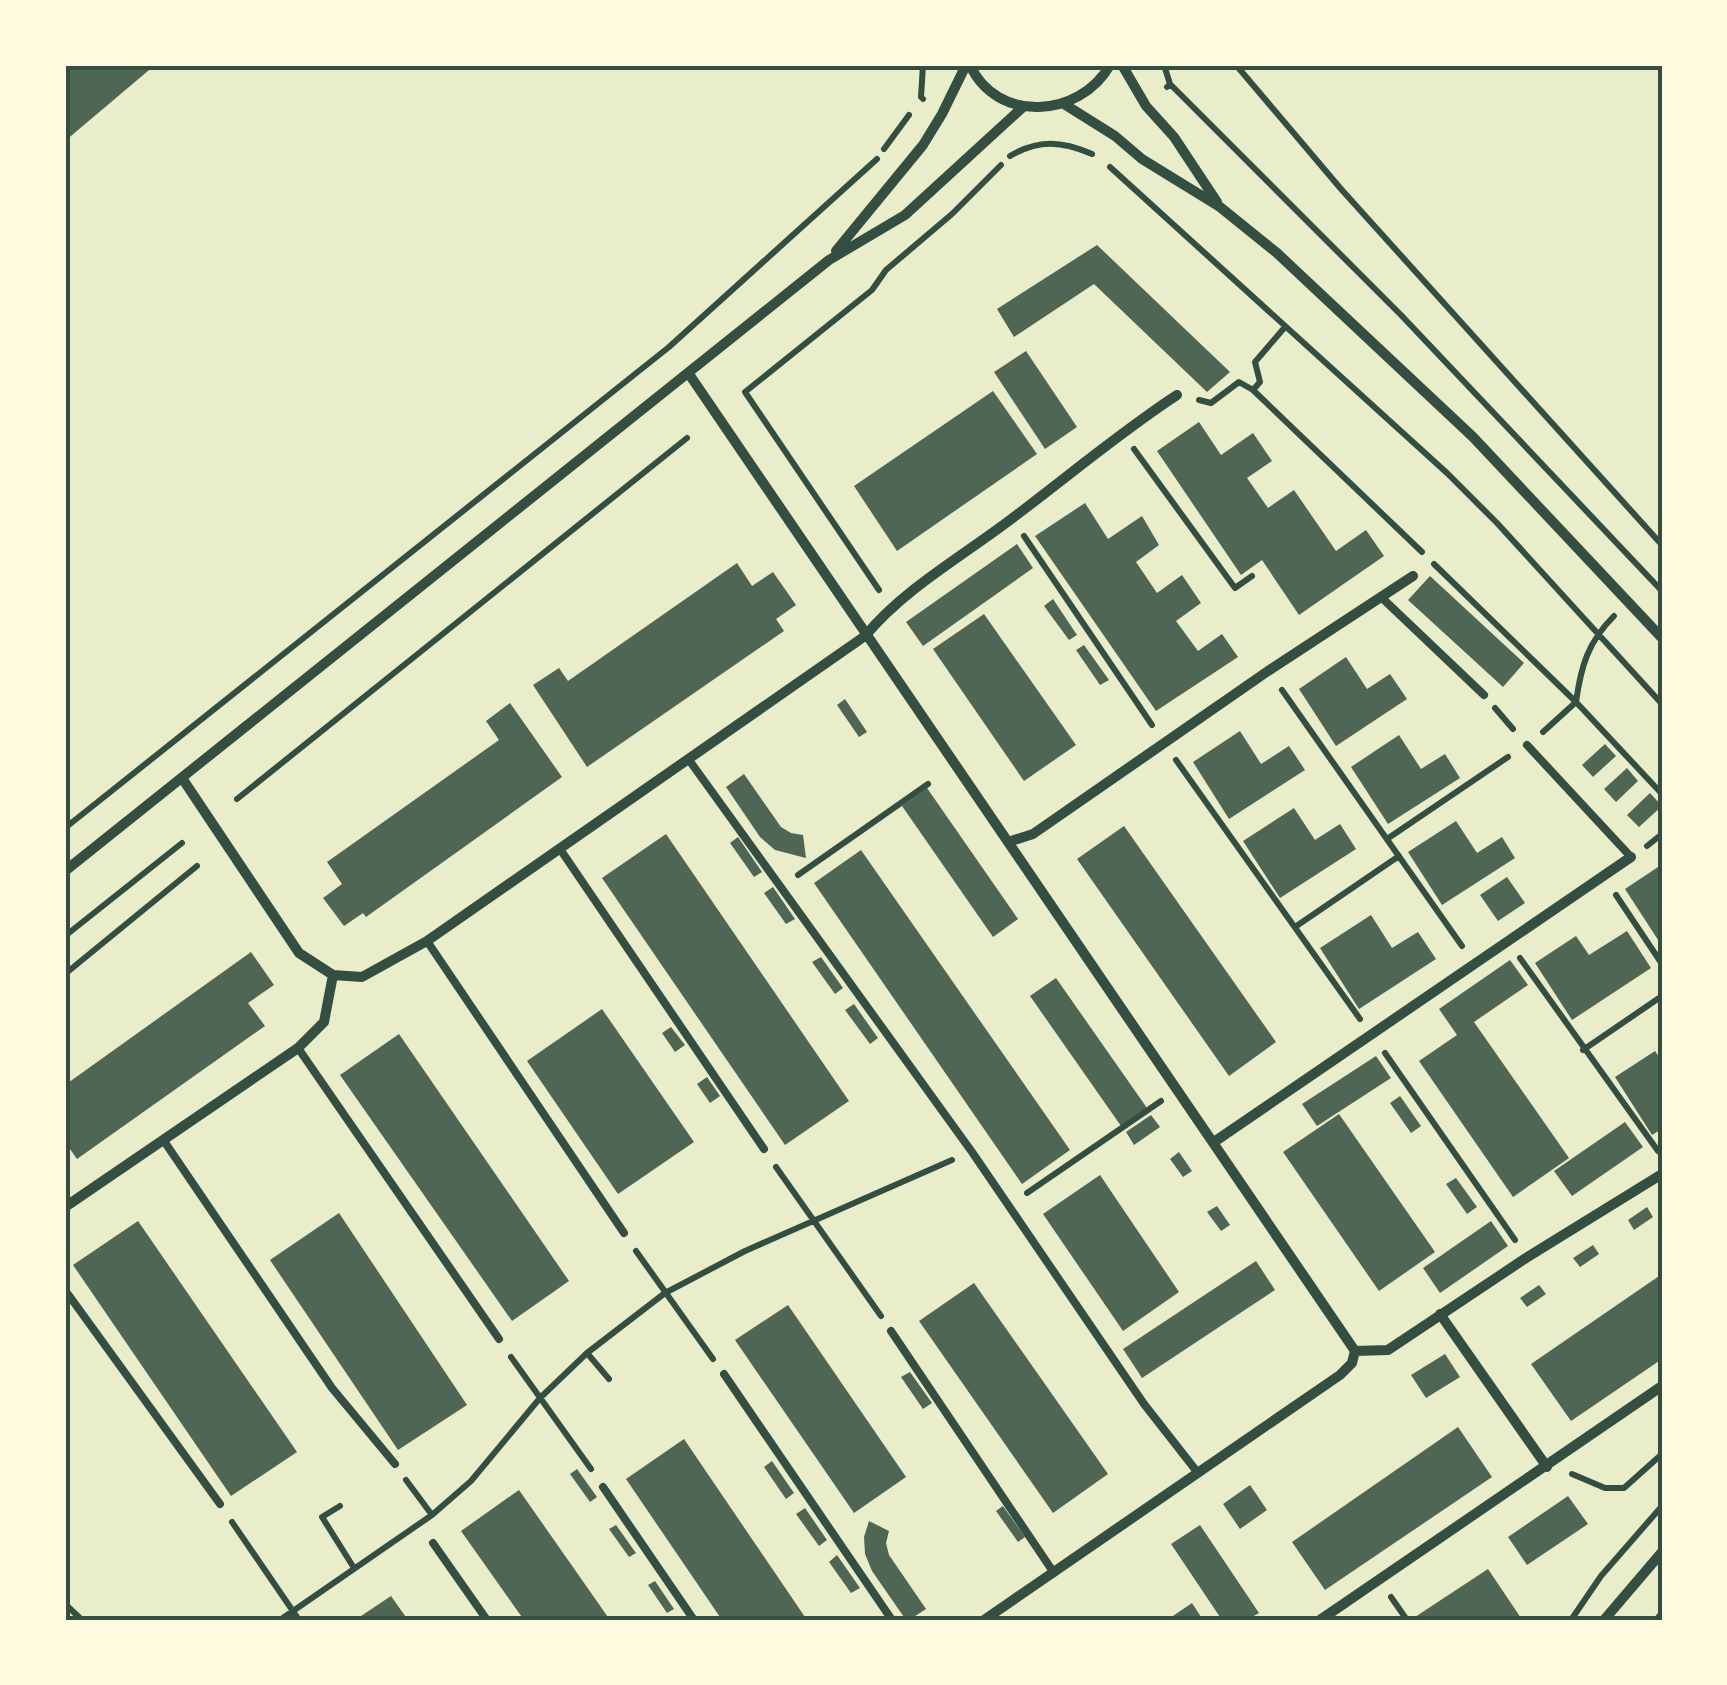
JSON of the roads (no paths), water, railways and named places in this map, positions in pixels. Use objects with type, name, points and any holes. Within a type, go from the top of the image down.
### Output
[{"type":"street","points":[[968,65],[994,94],[1024,107],[1064,104],[1096,84],[1110,65]]},
{"type":"street","points":[[829,260],[923,145],[968,65]]},
{"type":"street","points":[[1122,65],[1146,106],[1174,137],[1220,207]]},
{"type":"street","points":[[1064,104],[1220,207],[1277,253],[1473,437],[1662,638]]},
{"type":"street","points":[[65,871],[829,260],[905,214],[1024,107]]},
{"type":"street","points":[[689,374],[1355,1351],[1352,1362],[1340,1375],[984,1620]]},
{"type":"street","points":[[182,778],[298,953],[333,975],[362,978],[427,941],[865,636],[890,608],[1122,432],[1177,395]]},
{"type":"street","points":[[1008,842],[1032,834],[1268,670],[1414,576]]},
{"type":"street","points":[[1214,1142],[1631,858]]},
{"type":"street","points":[[65,1207],[298,1048],[324,1022],[333,975]]},
{"type":"street","points":[[1355,1351],[1388,1350],[1662,1174]]},
{"type":"street","points":[[1440,1314],[1547,1466]]},
{"type":"street","points":[[1320,1620],[1662,1386]]},
{"type":"street","points":[[1604,1620],[1662,1552]]},
{"type":"lane","points":[[1381,597],[1484,695]]},
{"type":"lane","points":[[1527,745],[1631,858]]},
{"type":"lane","points":[[689,760],[972,1152],[1144,1404],[1198,1472]]},
{"type":"lane","points":[[560,849],[764,1150]]},
{"type":"lane","points":[[427,941],[624,1233]]},
{"type":"lane","points":[[298,1048],[499,1340]]},
{"type":"lane","points":[[164,1141],[332,1388],[395,1464]]},
{"type":"lane","points":[[65,1290],[220,1504]]},
{"type":"lane","points":[[891,1330],[1054,1572]]},
{"type":"lane","points":[[724,1374],[892,1620]]},
{"type":"lane","points":[[603,1487],[694,1620]]},
{"type":"lane","points":[[433,1543],[487,1620]]}]
